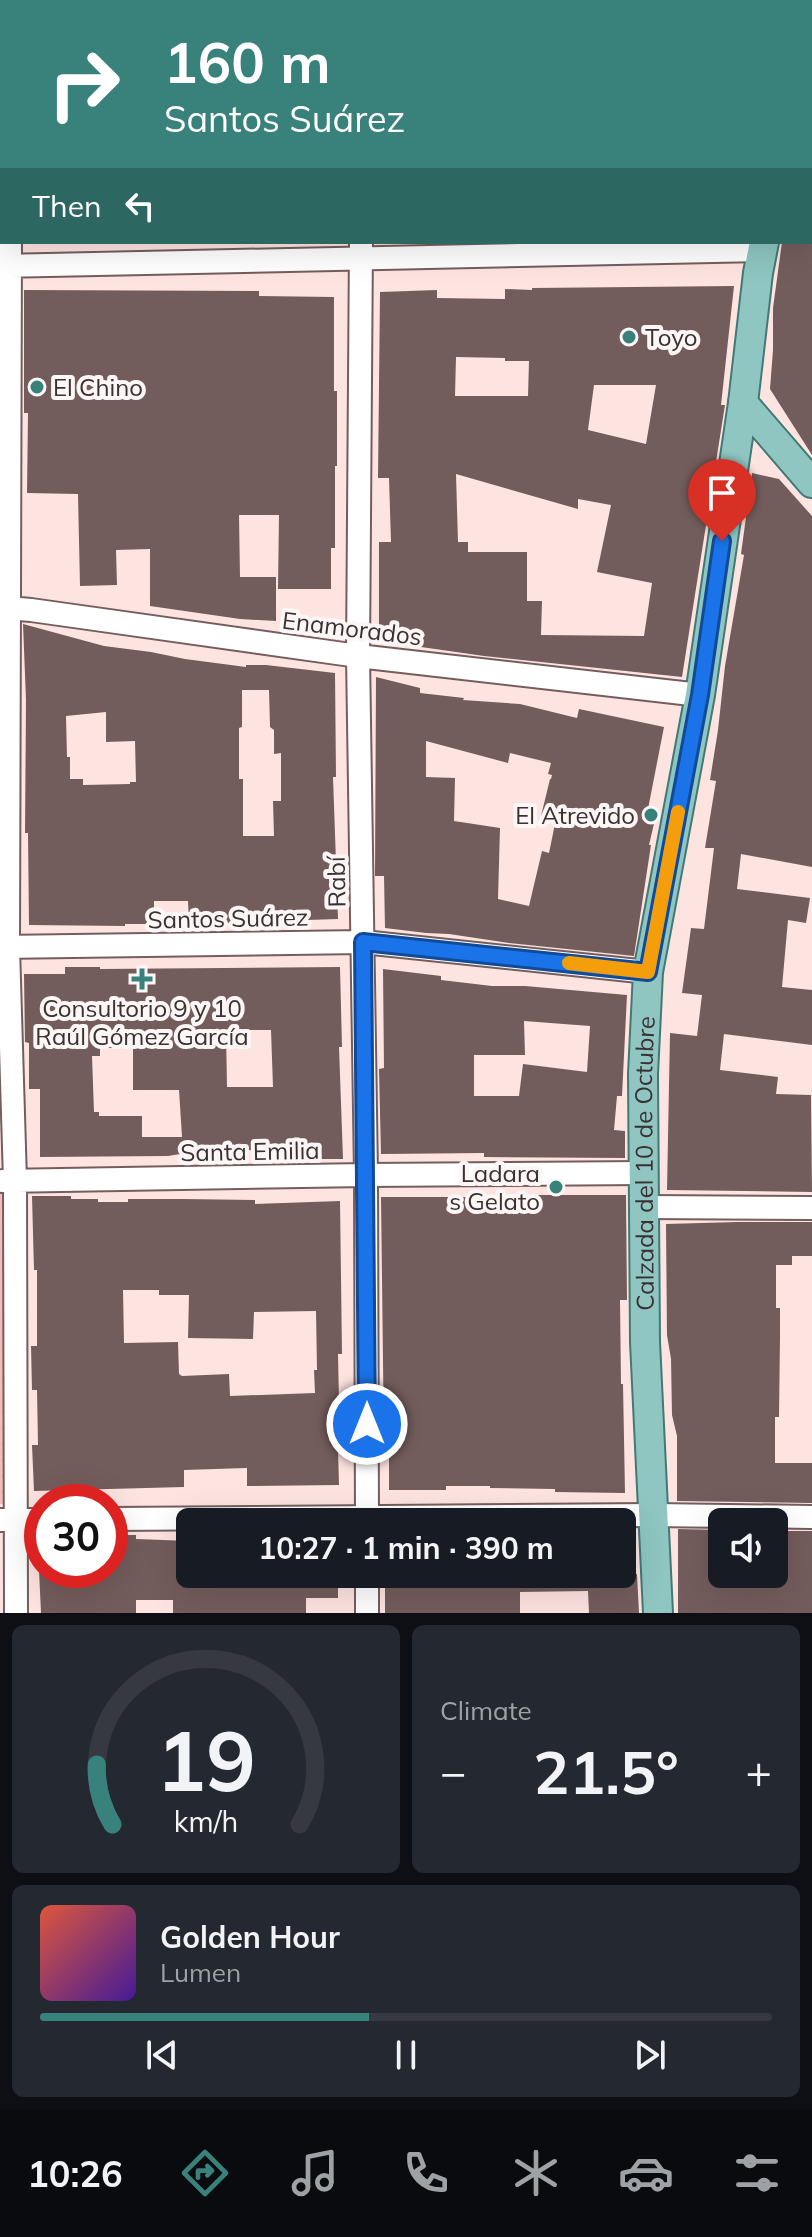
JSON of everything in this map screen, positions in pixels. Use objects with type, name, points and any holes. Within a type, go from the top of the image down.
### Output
[{"type":"main road","name":"Calzada del 10 de Octubre","points":[[658,1613],[645,1342],[643,1074],[648,972],[700,695],[763,246]]},
{"type":"main road","points":[[743,403],[811,479]]},
{"type":"street","points":[[10,244],[5,266],[4,947],[8,1520],[16,1613]]},
{"type":"street","points":[[5,266],[361,250],[763,246]]},
{"type":"street","name":"Rabí","points":[[361,250],[358,656],[366,1175],[367,1508]]},
{"type":"street","name":"Enamorados","points":[[4,610],[31,610],[358,656],[700,695]]},
{"type":"street","name":"Santos Suárez","points":[[4,947],[363,942],[648,972]]},
{"type":"street","name":"Santa Emilia","points":[[7,1181],[644,1173]]},
{"type":"street","points":[[645,1207],[812,1208]]},
{"type":"street","points":[[636,1515],[812,1517]]},
{"type":"street","points":[[128,1519],[176,1519]]},
{"type":"street","points":[[367,1588],[367,1613]]},
{"type":"shaded area","points":[[0,1192],[3,1192],[8,1504],[0,1504]]},
{"type":"building","points":[[782,244],[812,244],[812,455],[770,389],[773,308]]},
{"type":"building","points":[[734,286],[721,405],[725,405],[682,677],[484,656],[379,641],[379,542],[391,542],[389,478],[378,478],[380,292],[437,290],[437,298],[505,299],[505,289]],"holes":[[[456,357],[529,361],[528,396],[455,396]],[[594,385],[656,385],[646,444],[588,430]],[[456,474],[578,509],[578,499],[611,505],[597,572],[652,583],[644,636],[541,635],[542,601],[527,601],[527,552],[468,552],[468,542],[458,542]]]},
{"type":"building","points":[[24,290],[259,291],[259,296],[334,297],[337,466],[331,589],[278,589],[279,515],[239,515],[240,577],[276,577],[276,621],[150,606],[150,549],[116,550],[117,585],[80,586],[78,494],[27,493]]},
{"type":"building","points":[[752,473],[779,479],[812,516],[812,867],[741,854],[737,889],[810,898],[806,923],[788,920],[782,987],[812,990],[812,1045],[724,1034],[720,1070],[778,1077],[776,1094],[811,1095],[812,1192],[667,1190],[670,1033],[697,1036],[702,995],[682,993],[691,928],[704,929],[714,848],[705,848],[716,781],[710,780],[744,555],[741,554]]},
{"type":"building","points":[[23,624],[104,646],[185,659],[335,673],[336,777],[333,777],[338,919],[189,922],[188,901],[154,901],[154,924],[29,925],[28,833],[25,833]],"holes":[[[242,690],[269,690],[274,754],[281,753],[281,801],[273,801],[274,836],[243,836],[243,779],[239,779]],[[106,712],[106,742],[135,741],[136,782],[83,785],[83,779],[70,779],[66,716]]]},
{"type":"building","points":[[376,677],[420,688],[420,693],[520,704],[577,718],[579,709],[664,727],[648,809],[657,811],[649,845],[634,956],[385,928],[384,876],[375,876]],"holes":[[[426,741],[508,763],[510,753],[551,763],[548,774],[552,775],[541,816],[556,819],[549,853],[542,851],[529,906],[498,899],[500,828],[454,821],[455,778],[426,777]]]},
{"type":"building","points":[[65,967],[340,967],[343,1159],[315,1159],[315,1151],[235,1150],[235,1145],[168,1156],[40,1157],[40,1089],[29,1089],[24,974],[65,974]],"holes":[[[226,1030],[271,1030],[273,1087],[227,1087]],[[100,1048],[133,1048],[133,1090],[179,1090],[182,1137],[142,1137],[142,1116],[99,1116],[99,1112],[94,1112],[92,1056],[100,1056]]]},
{"type":"building","points":[[383,969],[492,986],[627,995],[622,1096],[617,1096],[614,1130],[625,1131],[625,1158],[484,1157],[484,1153],[381,1154],[379,1069],[384,1068]],"holes":[[[524,1021],[590,1026],[587,1072],[523,1064],[519,1096],[474,1096],[474,1055],[525,1055]]]},
{"type":"building","points":[[626,1195],[627,1300],[620,1300],[625,1493],[555,1492],[555,1489],[490,1486],[389,1490],[389,1442],[384,1442],[381,1197]]},
{"type":"building","points":[[32,1196],[71,1196],[71,1199],[98,1199],[98,1202],[128,1202],[128,1199],[255,1200],[255,1204],[340,1201],[342,1354],[338,1354],[343,1448],[338,1449],[339,1485],[247,1486],[247,1468],[184,1470],[184,1487],[128,1488],[128,1484],[34,1484],[32,1445],[38,1445],[37,1390],[32,1390],[31,1346],[37,1346],[37,1270],[34,1270]],"holes":[[[123,1290],[159,1290],[159,1295],[189,1295],[188,1338],[253,1339],[254,1312],[316,1311],[315,1393],[230,1396],[229,1374],[179,1374],[178,1342],[124,1343]]]},
{"type":"building","points":[[812,1222],[812,1256],[792,1256],[792,1265],[776,1265],[780,1337],[775,1463],[812,1463],[812,1503],[677,1501],[677,1436],[672,1415],[671,1359],[667,1335],[666,1224]]},
{"type":"building","points":[[678,1529],[708,1530],[708,1588],[788,1588],[788,1531],[812,1531],[812,1613],[678,1613]]},
{"type":"building","points":[[128,1535],[136,1535],[136,1539],[176,1540],[176,1588],[338,1588],[338,1598],[306,1598],[306,1613],[173,1613],[173,1600],[136,1600],[136,1613],[41,1613],[40,1588],[128,1588]]},
{"type":"building","points":[[637,1574],[639,1613],[589,1613],[588,1591],[520,1592],[520,1613],[385,1613],[385,1588],[636,1588]]},
{"type":"slow traffic","points":[[569,963],[648,972],[678,812]]},
{"type":"place","name":"Toyo","points":[[629,337]]},
{"type":"place","name":"El Chino","points":[[37,387]]},
{"type":"place","name":"El Atrevido","points":[[651,815]]},
{"type":"place","name":"Consultorio 9 y 10 Raúl Gómez García","points":[[142,979]]},
{"type":"place","name":"Ladara s Gelato","points":[[556,1187]]},
{"type":"route","points":[[367,1424],[363,942],[648,972],[700,695],[722,541]]}]
